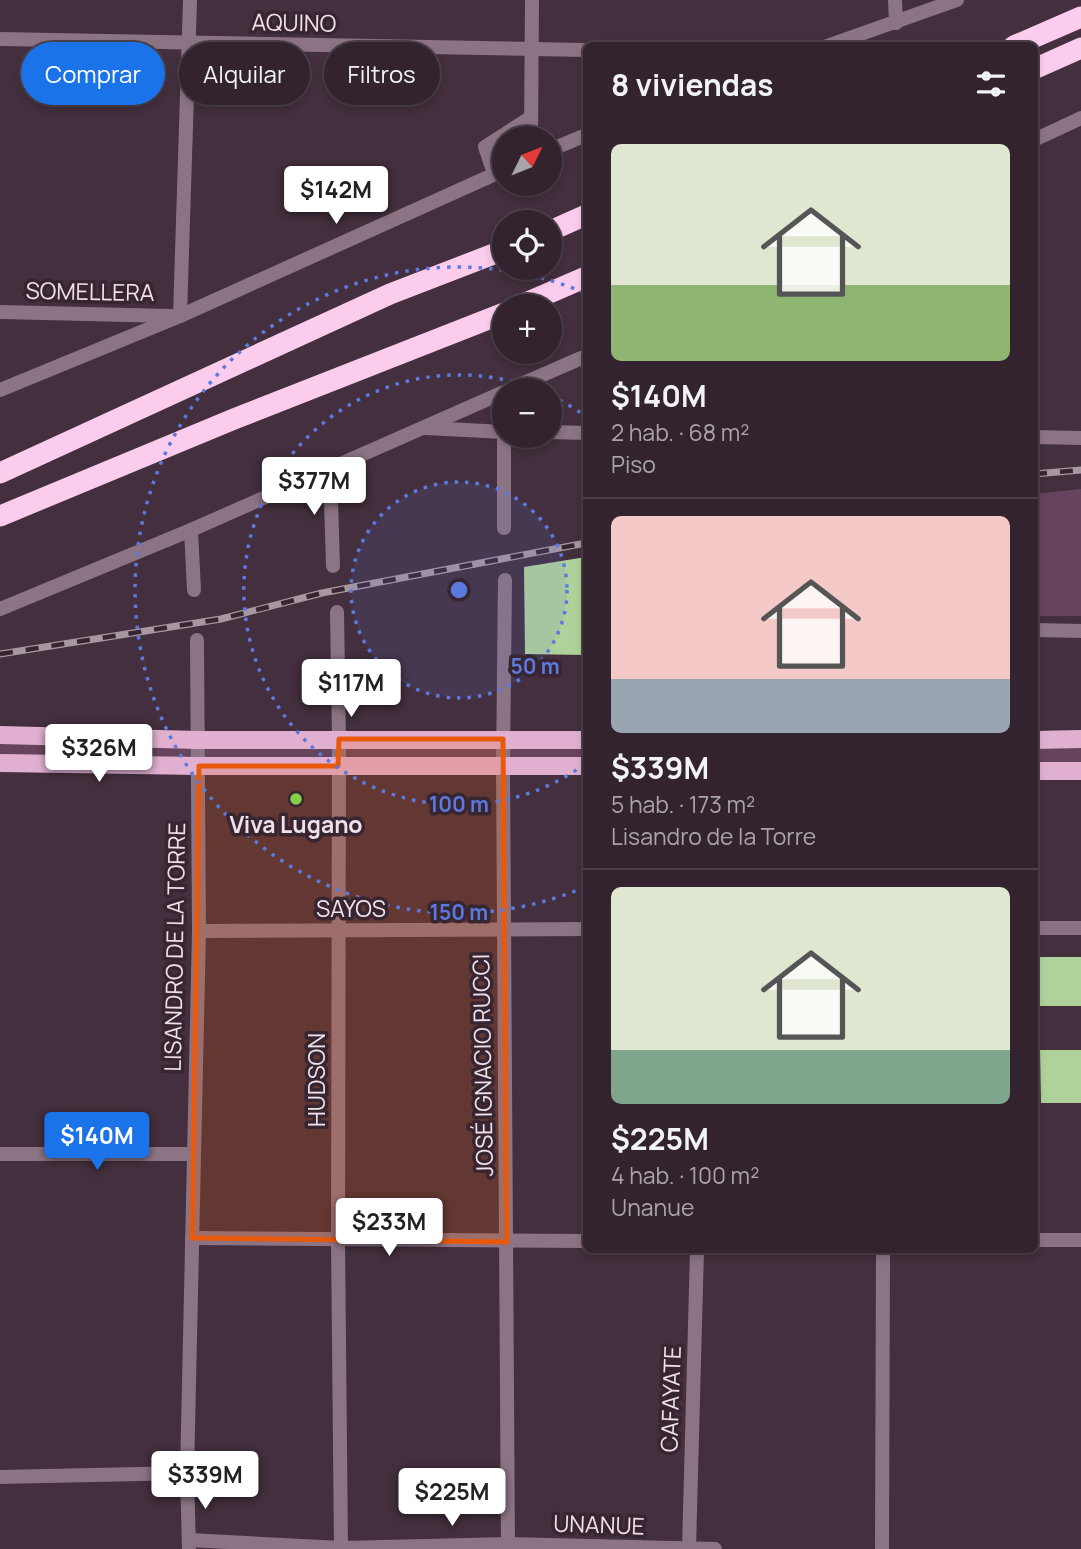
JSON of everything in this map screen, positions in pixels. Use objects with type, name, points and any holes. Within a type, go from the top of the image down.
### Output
[{"type":"highway","points":[[1023,42],[1081,17]]},
{"type":"highway","points":[[1038,67],[1081,48]]},
{"type":"highway","points":[[562,226],[583,216]]},
{"type":"highway","points":[[0,473],[390,294],[492,255]]},
{"type":"highway","points":[[547,294],[583,278]]},
{"type":"highway","points":[[0,516],[234,419],[492,318]]},
{"type":"main road","points":[[0,735],[200,740],[583,740]]},
{"type":"main road","points":[[1038,740],[1081,739]]},
{"type":"main road","points":[[0,763],[583,766]]},
{"type":"main road","points":[[1038,771],[1081,771]]},
{"type":"street","points":[[187,42],[190,0]]},
{"type":"street","points":[[530,126],[532,0]]},
{"type":"street","points":[[895,0],[896,23]]},
{"type":"street","points":[[839,42],[957,0]]},
{"type":"street","name":"AQUINO","points":[[0,38],[187,42]]},
{"type":"street","name":"AQUINO","points":[[310,45],[583,50]]},
{"type":"street","points":[[180,316],[185,105]]},
{"type":"street","points":[[518,126],[530,118]]},
{"type":"street","points":[[1038,138],[1081,118]]},
{"type":"street","points":[[562,145],[583,136]]},
{"type":"street","points":[[492,142],[485,147],[492,160]]},
{"type":"street","points":[[0,390],[180,316],[492,175]]},
{"type":"street","name":"SOMELLERA","points":[[0,312],[180,316]]},
{"type":"street","points":[[541,378],[583,361]]},
{"type":"street","points":[[0,609],[191,530],[492,397]]},
{"type":"street","points":[[421,428],[492,431]]},
{"type":"street","points":[[562,432],[583,433]]},
{"type":"street","points":[[1038,437],[1081,438]]},
{"type":"street","points":[[503,448],[504,528]]},
{"type":"street","points":[[330,467],[334,566]]},
{"type":"street","points":[[191,530],[194,590]]},
{"type":"street","name":"JOSÉ IGNACIO RUCCI","points":[[505,580],[503,930],[508,1546]]},
{"type":"street","name":"HUDSON","points":[[337,612],[341,1548]]},
{"type":"street","points":[[1038,630],[1081,631]]},
{"type":"street","points":[[197,640],[200,740]]},
{"type":"street","name":"LISANDRO DE LA TORRE","points":[[189,1545],[187,1473],[199,931],[200,740]]},
{"type":"street","points":[[1038,928],[1081,928]]},
{"type":"street","name":"SAYOS","points":[[199,931],[583,929]]},
{"type":"street","points":[[0,1154],[193,1154]]},
{"type":"street","points":[[192,1238],[583,1241]]},
{"type":"street","points":[[1038,1240],[1081,1240]]},
{"type":"street","name":"CAFAYATE","points":[[689,1549],[697,1253]]},
{"type":"street","points":[[882,1549],[883,1253]]},
{"type":"street","points":[[0,1477],[187,1473]]},
{"type":"street","name":"UNANUE","points":[[189,1545],[715,1549]]},
{"type":"highlighted area","points":[[339,739],[503,739],[507,1242],[192,1238],[199,766],[338,766]]},
{"type":"shaded area","points":[[1081,489],[1081,616],[1038,616],[1038,494]]},
{"type":"shaded area","points":[[0,735],[583,740],[583,766],[0,763]]},
{"type":"shaded area","points":[[1081,739],[1081,771],[1038,771],[1038,740]]},
{"type":"building","points":[[583,557],[583,655],[525,654],[524,567]]},
{"type":"building","points":[[1038,957],[1081,957],[1081,1006],[1038,1006]]},
{"type":"building","points":[[1040,1050],[1081,1050],[1081,1103],[1041,1103]]},
{"type":"railway","points":[[1038,474],[1081,470]]},
{"type":"railway","points":[[0,654],[221,619],[322,593],[583,544]]},
{"type":"place","name":"Viva Lugano","points":[[296,799]]}]
